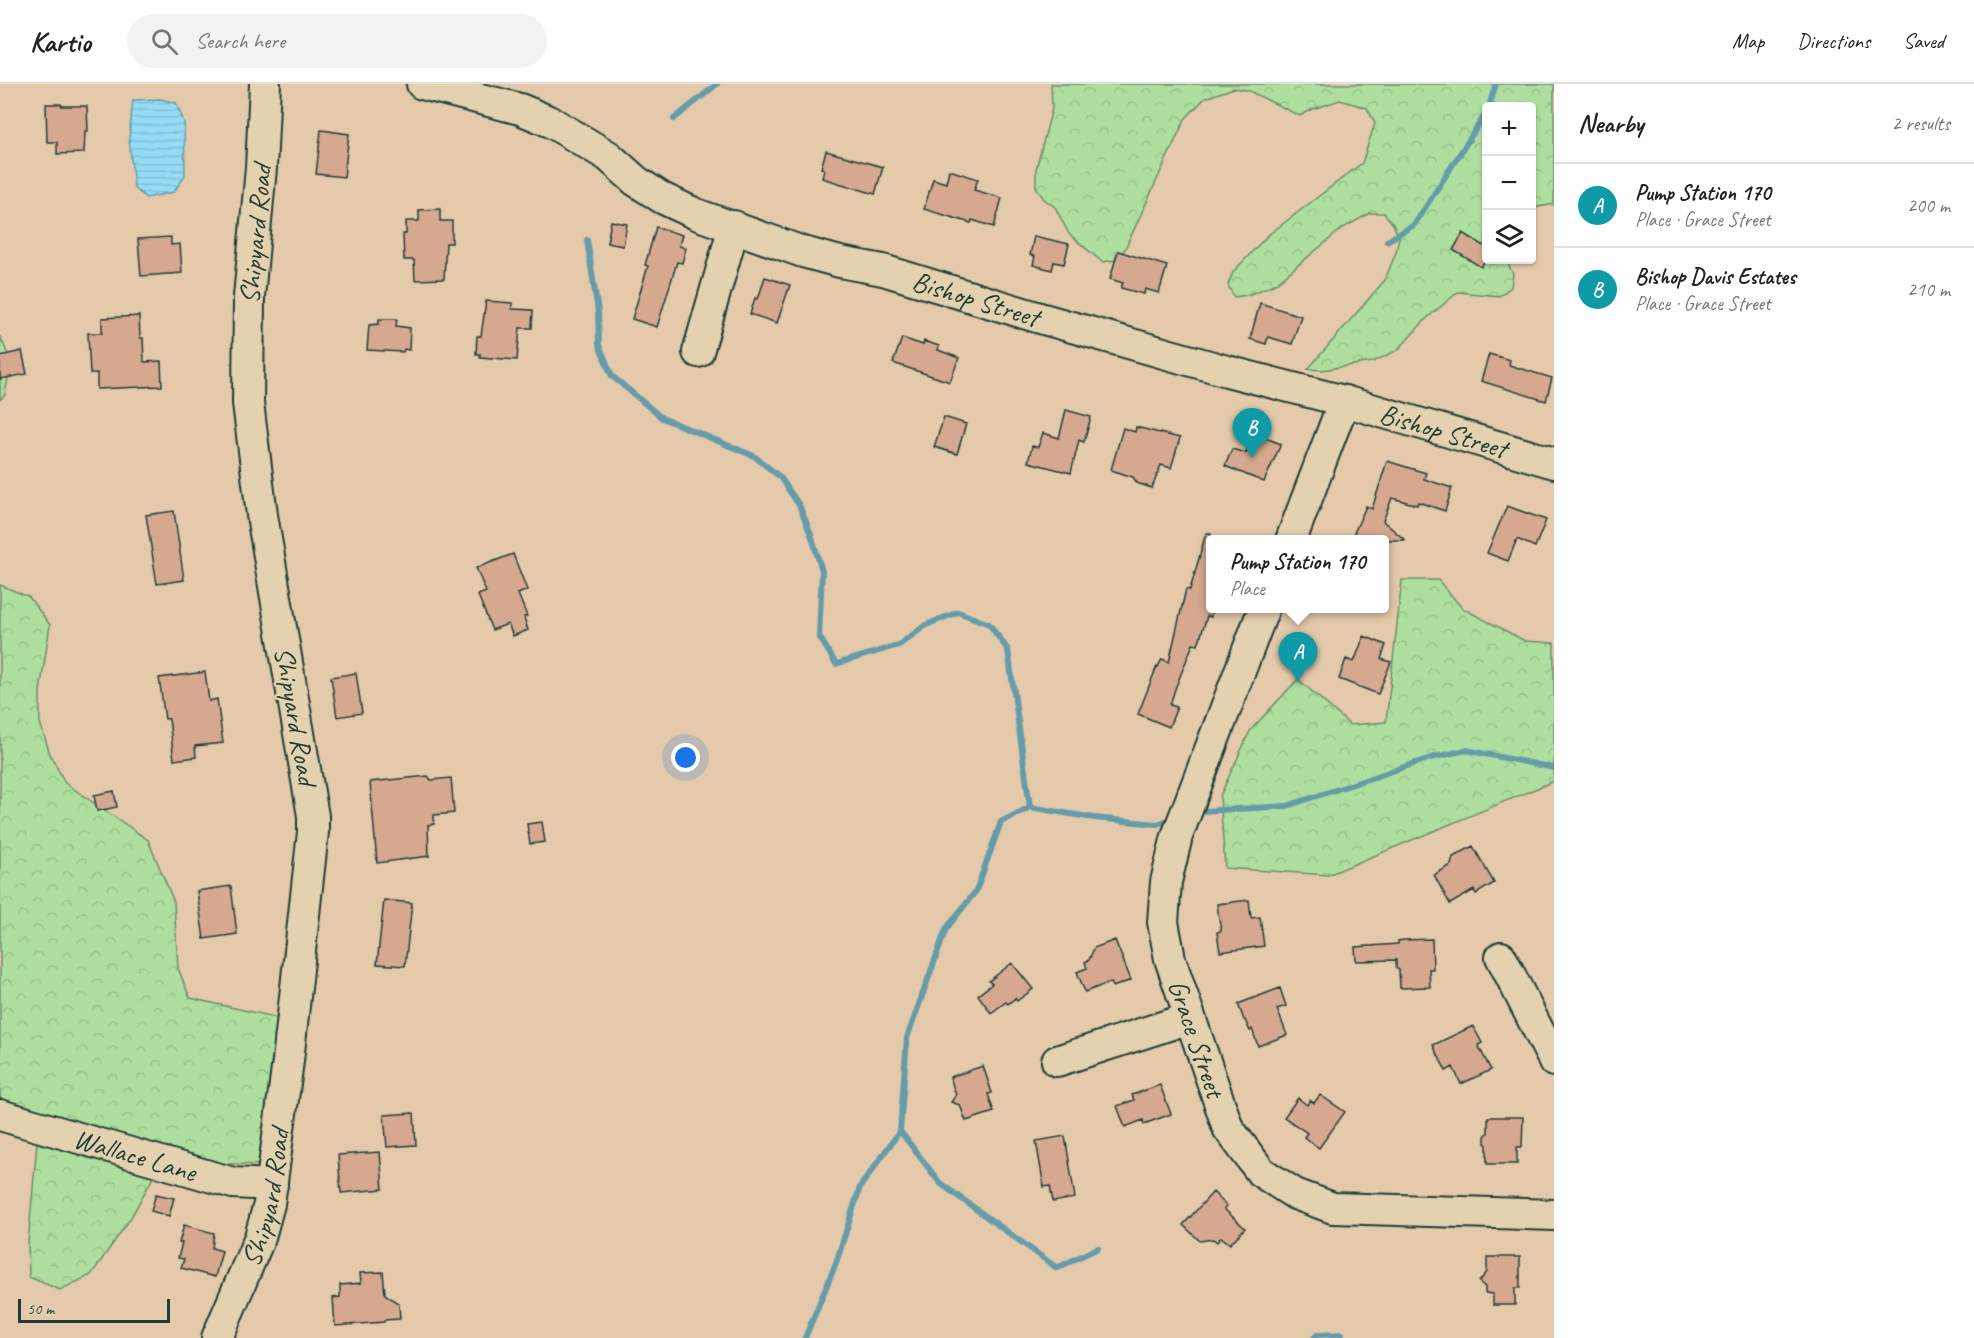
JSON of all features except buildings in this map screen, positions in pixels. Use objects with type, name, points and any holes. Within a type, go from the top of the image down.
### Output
[{"type":"street","name":"Shipyard Road","points":[[217,1338],[260,1237],[272,1185],[313,832],[313,816],[262,515],[248,403],[249,297],[261,168],[265,84]]},
{"type":"street","name":"Bishop Street","points":[[422,84],[520,109],[551,122],[608,156],[636,181],[662,198],[696,214],[734,226],[761,238],[840,262],[883,270],[1227,371],[1344,401],[1554,463]]},
{"type":"street","points":[[698,352],[734,226]]},
{"type":"street","points":[[1293,535],[1344,401]]},
{"type":"street","name":"Grace Street","points":[[1262,613],[1177,836],[1166,882],[1163,922],[1170,959],[1228,1128],[1261,1172],[1295,1194],[1333,1208],[1554,1215]]},
{"type":"street","points":[[1501,957],[1554,1061]]},
{"type":"street","points":[[1057,1061],[1190,1018]]},
{"type":"street","name":"Wallace Lane","points":[[0,1115],[233,1183],[272,1185]]},
{"type":"green space","points":[[1051,84],[1554,84],[1554,204],[1536,207],[1536,102],[1482,102],[1482,264],[1508,264],[1513,274],[1511,287],[1499,296],[1458,292],[1426,319],[1398,350],[1373,362],[1322,370],[1308,369],[1385,280],[1399,237],[1393,224],[1384,213],[1370,213],[1343,228],[1275,284],[1248,295],[1234,297],[1228,285],[1233,272],[1267,236],[1362,163],[1375,123],[1367,108],[1340,100],[1300,116],[1247,90],[1234,88],[1205,98],[1185,119],[1125,249],[1116,260],[1102,262],[1069,234],[1055,207],[1044,199],[1036,187],[1036,169],[1052,109]]},
{"type":"green space","points":[[0,336],[11,362],[5,395],[0,400]]},
{"type":"green space","points":[[1402,580],[1438,580],[1462,608],[1525,641],[1554,643],[1554,781],[1328,875],[1225,868],[1220,796],[1250,731],[1298,679],[1350,725],[1386,722]]},
{"type":"green space","points":[[0,585],[29,597],[50,625],[40,691],[40,723],[50,754],[65,783],[148,840],[174,902],[178,968],[190,998],[279,1018],[261,1165],[162,1161],[130,1219],[91,1275],[60,1290],[29,1277],[28,1243],[38,1132],[0,1124]]},
{"type":"water","points":[[160,99],[176,103],[184,122],[185,175],[174,192],[146,198],[134,188],[129,138],[133,100]]},
{"type":"waterway","points":[[674,119],[717,84]]},
{"type":"waterway","points":[[1490,102],[1496,84]]},
{"type":"waterway","points":[[1387,241],[1414,225],[1482,119]]},
{"type":"waterway","points":[[587,240],[598,312],[599,345],[612,376],[662,418],[754,456],[780,477],[799,505],[822,571],[819,636],[836,664],[899,645],[926,625],[958,612],[989,624],[1008,650],[1030,807]]},
{"type":"waterway","points":[[1203,811],[1287,806],[1431,758],[1466,750],[1554,768]]},
{"type":"waterway","points":[[805,1338],[836,1263],[860,1187],[900,1131],[907,1038],[946,929],[976,891],[1001,822],[1030,807],[1094,818],[1157,824],[1166,821]]},
{"type":"waterway","points":[[900,1131],[940,1183],[1057,1268],[1098,1248]]},
{"type":"waterway","points":[[1314,1338],[1317,1335],[1342,1334]]},
{"type":"place","name":"Bishop Davis Estates","points":[[1252,458]]},
{"type":"place","name":"Pump Station 170","points":[[1298,682]]}]
